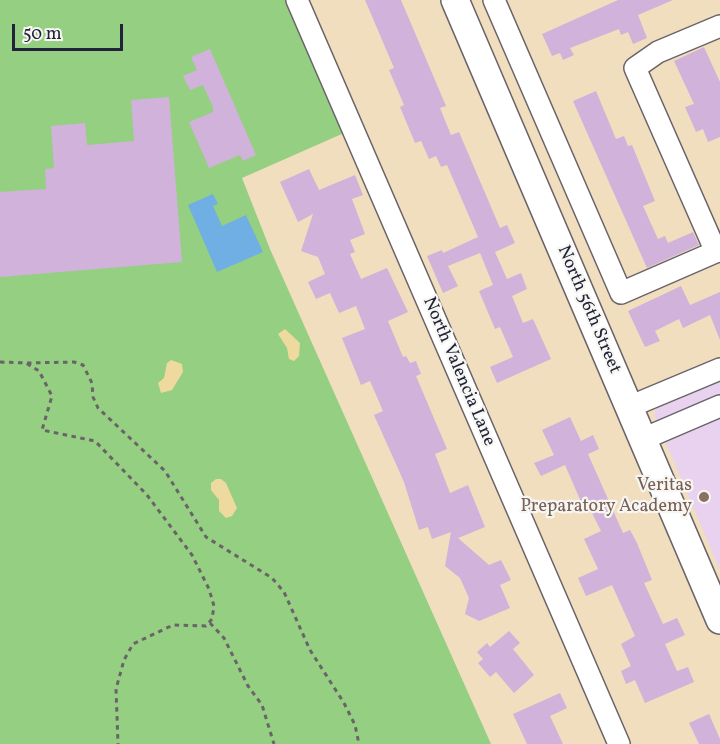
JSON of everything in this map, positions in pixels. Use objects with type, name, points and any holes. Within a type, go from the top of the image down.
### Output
[{"type":"main road","name":"North 56th Street","points":[[459,9],[720,620]]},
{"type":"street","name":"North Valencia Lane","points":[[297,0],[619,744]]},
{"type":"street","points":[[459,9],[498,1],[621,293],[718,251],[635,68],[658,52],[720,26]]},
{"type":"street","points":[[629,407],[720,369]]},
{"type":"street","points":[[643,439],[720,406]]},
{"type":"path","points":[[0,362],[74,362],[83,365],[92,382],[93,397],[98,408],[165,471],[206,537],[272,578],[284,592],[310,650],[344,703],[355,725],[359,744]]},
{"type":"path","points":[[26,363],[39,371],[52,396],[42,430],[94,441],[147,495],[192,555],[209,589],[214,606],[210,623],[206,626],[173,625],[133,644],[124,660],[116,689],[118,744]]},
{"type":"path","points":[[210,623],[224,638],[244,678],[262,705],[274,744]]},
{"type":"shaded area","name":"Veritas Preparatory Academy","points":[[720,379],[720,570],[654,415],[657,407]]},
{"type":"green space","points":[[0,0],[286,0],[344,133],[242,178],[270,249],[491,744],[0,744]]},
{"type":"sand","points":[[285,329],[300,343],[299,356],[294,361],[289,359],[287,348],[278,334]]},
{"type":"sand","points":[[171,360],[182,364],[183,372],[172,390],[161,393],[158,383],[164,378],[167,363]]},
{"type":"sand","points":[[216,479],[221,479],[226,483],[237,508],[232,516],[226,518],[219,511],[219,500],[211,490],[211,483]]},
{"type":"water","points":[[213,194],[218,204],[213,206],[222,226],[246,215],[263,252],[217,272],[188,205]]},
{"type":"building","points":[[365,0],[401,0],[446,106],[440,108],[451,135],[459,132],[500,228],[507,225],[515,243],[495,252],[507,279],[521,273],[527,289],[512,296],[523,323],[533,319],[551,359],[497,383],[490,367],[513,357],[500,327],[495,329],[479,291],[493,285],[480,253],[448,266],[458,286],[443,293],[427,256],[442,250],[443,253],[478,237],[447,165],[441,167],[436,156],[429,159],[421,141],[415,143],[400,107],[404,105],[389,70],[394,68]]},
{"type":"building","points":[[618,0],[673,0],[638,15],[647,38],[633,44],[628,32],[621,35],[619,29],[570,48],[574,55],[563,60],[560,53],[552,56],[542,34]]},
{"type":"building","points":[[704,47],[720,82],[720,137],[708,142],[703,129],[696,132],[685,107],[694,104],[674,61]]},
{"type":"building","points":[[210,49],[256,155],[243,161],[240,155],[209,168],[189,122],[213,112],[213,107],[203,85],[190,90],[183,76],[197,70],[191,57]]},
{"type":"building","points":[[596,91],[616,139],[624,136],[628,146],[632,145],[655,201],[643,206],[658,239],[665,236],[668,243],[693,232],[699,245],[647,268],[573,101]]},
{"type":"building","points":[[169,97],[182,262],[0,277],[0,192],[46,189],[45,169],[54,168],[51,126],[85,123],[87,145],[134,141],[131,100]]},
{"type":"building","points":[[309,169],[319,190],[355,175],[363,195],[352,199],[365,234],[350,240],[355,252],[350,254],[361,279],[387,268],[408,312],[388,321],[403,357],[406,356],[410,363],[416,361],[421,374],[416,376],[447,449],[435,454],[450,493],[468,485],[485,527],[458,538],[489,565],[501,560],[511,580],[500,585],[510,608],[479,621],[465,614],[469,598],[460,578],[445,566],[451,532],[432,539],[428,527],[419,530],[404,482],[374,415],[383,411],[370,381],[361,385],[342,338],[365,329],[356,306],[339,313],[330,293],[316,299],[308,282],[325,274],[318,257],[301,251],[313,214],[298,222],[280,182]]},
{"type":"building","points":[[681,286],[690,305],[720,292],[720,340],[710,315],[683,328],[679,319],[655,331],[660,341],[645,347],[628,311]]},
{"type":"building","points":[[570,417],[581,441],[593,435],[599,449],[588,454],[623,533],[630,530],[637,543],[652,580],[644,583],[663,624],[677,618],[685,635],[665,644],[677,671],[688,667],[694,682],[645,703],[635,680],[626,684],[621,671],[631,666],[621,644],[635,636],[612,585],[586,596],[578,578],[598,569],[584,539],[601,531],[590,509],[585,511],[565,465],[541,476],[534,463],[554,455],[542,430]]},
{"type":"building","points":[[509,631],[520,643],[513,649],[534,675],[514,693],[496,672],[490,677],[478,663],[483,659],[477,652],[487,643],[490,647]]},
{"type":"building","points":[[560,693],[567,708],[550,716],[563,744],[527,744],[513,714]]},
{"type":"building","points":[[709,714],[720,744],[699,744],[689,723]]},
{"type":"place","name":"Veritas Preparatory Academy","points":[[704,497]]}]
